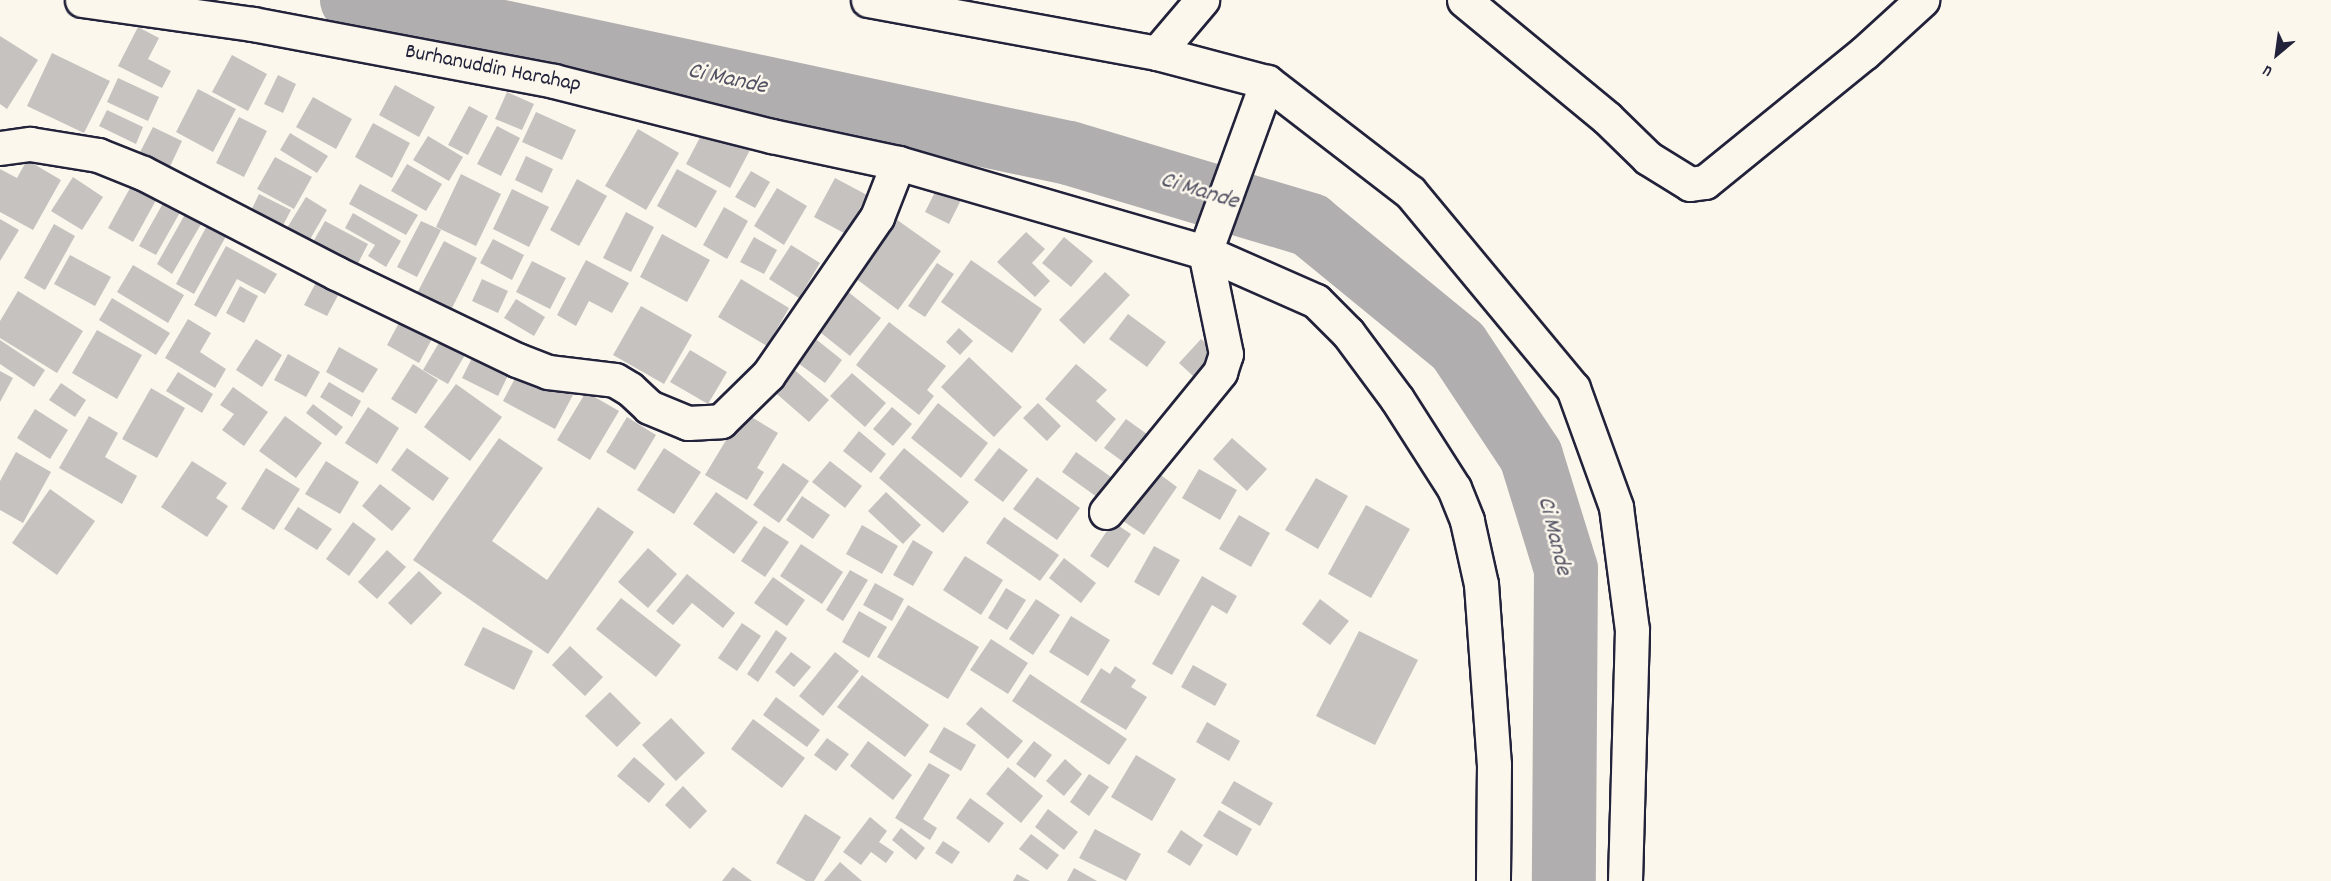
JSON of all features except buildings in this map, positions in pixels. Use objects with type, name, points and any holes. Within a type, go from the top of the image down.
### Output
[{"type":"street","name":"Burhanuddin Harahap","points":[[82,0],[265,26],[554,81],[772,136],[898,163],[1207,245],[1316,301],[1348,333],[1454,488],[1467,521],[1481,584],[1494,764],[1492,881]]},
{"type":"street","points":[[867,0],[1157,53],[1264,90],[1410,192],[1573,388],[1616,507],[1632,630],[1625,881]]},
{"type":"street","points":[[1157,53],[1202,0]]},
{"type":"street","points":[[1464,0],[1607,117],[1648,158],[1690,184],[1705,182],[1864,53],[1922,0]]},
{"type":"street","points":[[1106,512],[1220,372],[1226,354],[1207,245],[1264,90]]},
{"type":"street","points":[[0,148],[30,144],[98,155],[143,173],[336,273],[517,360],[548,372],[615,380],[630,388],[649,408],[688,423],[721,421],[768,375],[877,217],[898,163]]},
{"type":"waterway","name":"Ci Mande","points":[[352,0],[1069,153],[1310,225],[1458,346],[1531,456],[1566,569],[1564,881]]}]
